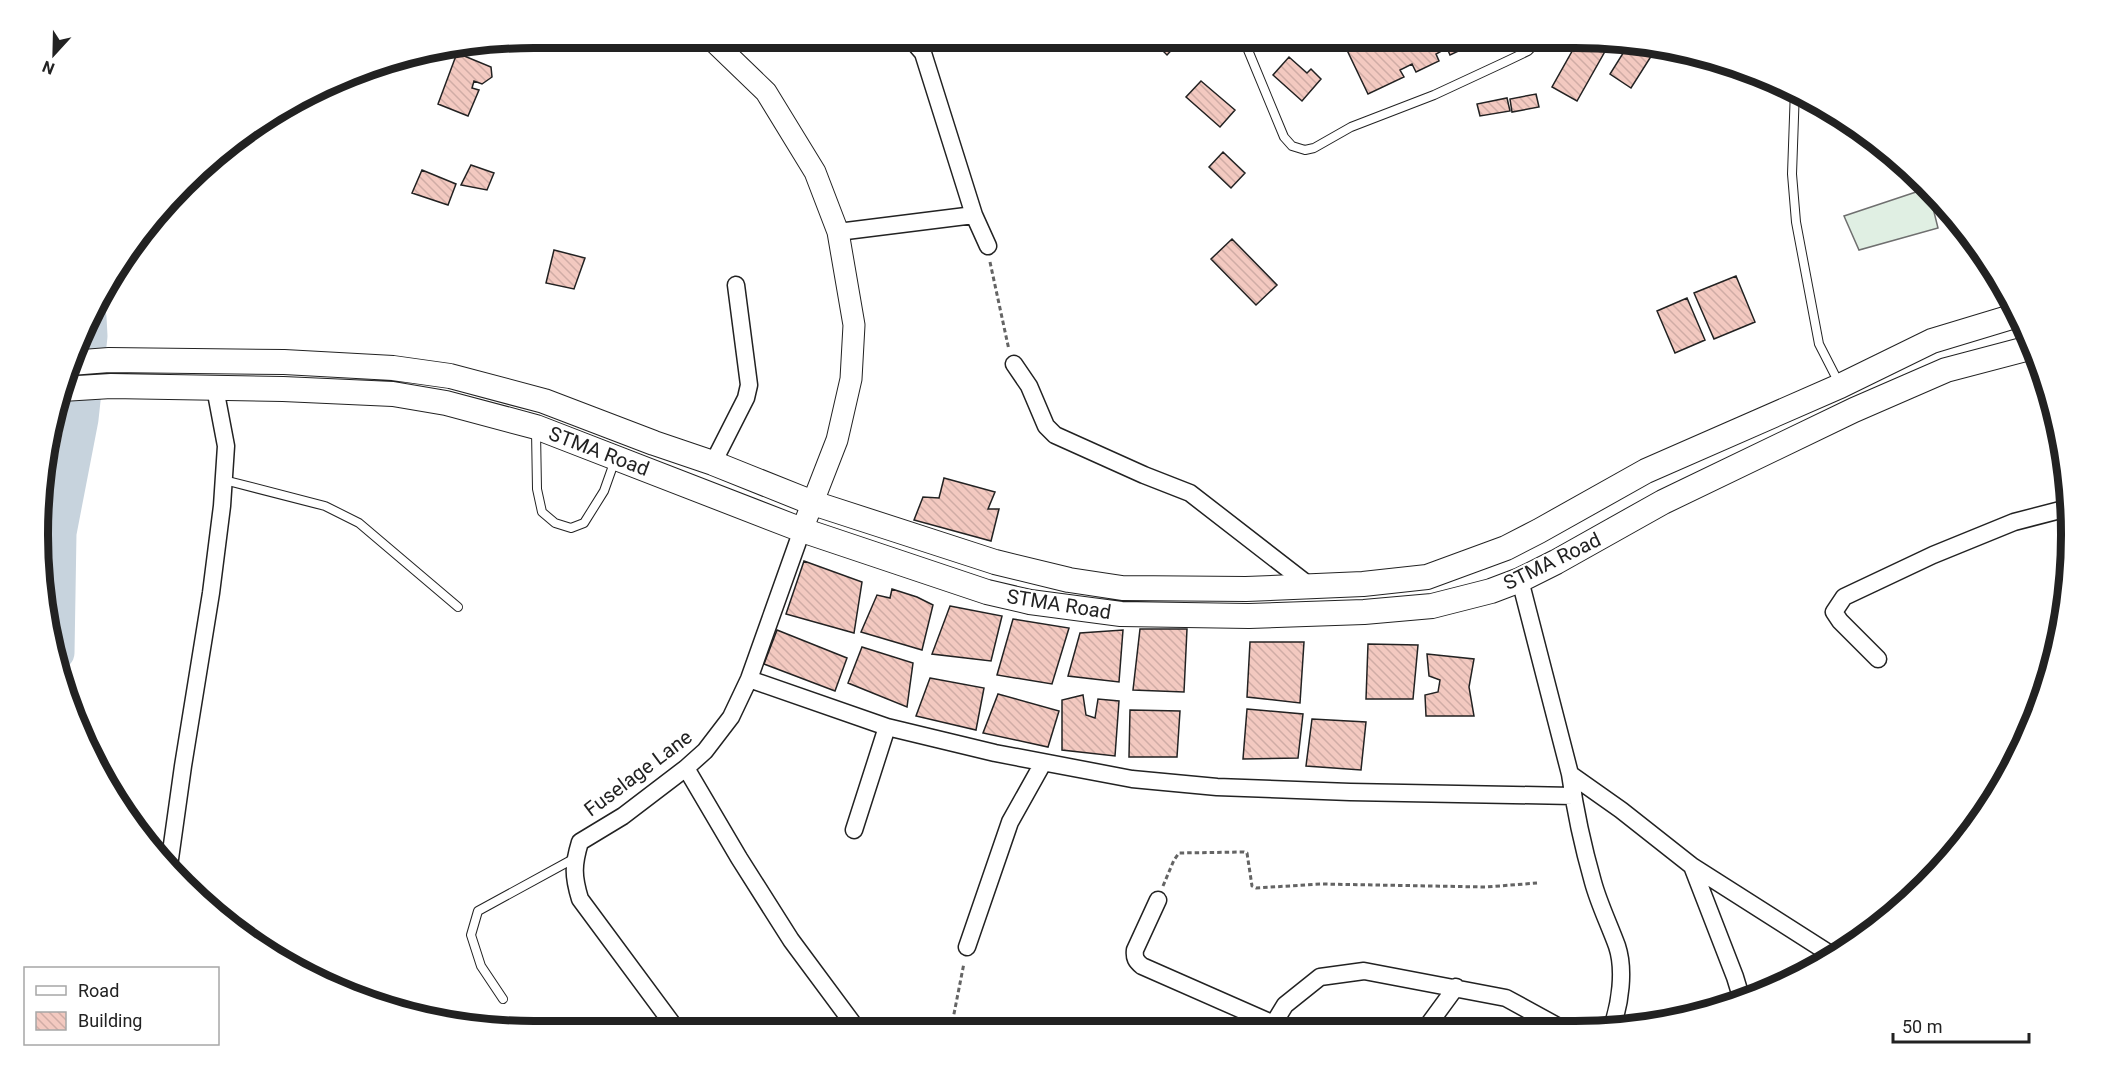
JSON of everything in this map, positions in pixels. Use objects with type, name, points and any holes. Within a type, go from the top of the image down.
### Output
[{"type":"main road","name":"STMA Road","points":[[80,362],[109,360],[323,364],[393,368],[450,376],[544,401],[813,502],[995,562],[1069,580],[1122,588],[1246,589],[1364,584],[1427,577],[1506,548],[1646,471],[1840,386],[1932,341],[2010,317]]},
{"type":"main road","name":"STMA Road","points":[[71,389],[111,386],[393,394],[446,403],[536,427],[802,530],[987,592],[1030,602],[1121,614],[1249,616],[1376,611],[1432,606],[1491,591],[1520,580],[1663,502],[1854,410],[1946,370],[2024,349]]},
{"type":"street","points":[[720,48],[766,92],[815,172],[838,232],[855,325],[851,379],[837,440],[802,530]]},
{"type":"street","points":[[919,48],[923,53],[974,215],[988,246]]},
{"type":"street","points":[[838,232],[974,215]]},
{"type":"street","points":[[713,463],[746,398],[749,385],[736,285]]},
{"type":"street","points":[[1014,364],[1029,386],[1046,426],[1055,435],[1190,493],[1310,586]]},
{"type":"street","points":[[170,856],[211,593],[224,480],[226,446],[215,388]]},
{"type":"street","points":[[1878,659],[1834,612],[1844,597],[1933,555],[2014,522],[2060,510]]},
{"type":"street","name":"Fuselage Lane","points":[[575,858],[580,842],[624,816],[686,768],[705,751],[730,717],[749,679],[802,530]]},
{"type":"street","points":[[1520,580],[1569,774],[1592,881],[1603,915],[1618,948],[1621,990],[1614,1019]]},
{"type":"street","points":[[749,679],[887,727],[1043,763],[1131,779],[1217,787],[1573,796]]},
{"type":"street","points":[[854,830],[887,727]]},
{"type":"street","points":[[967,947],[1010,822],[1043,763]]},
{"type":"street","points":[[686,768],[739,858],[791,939],[851,1021]]},
{"type":"street","points":[[1569,774],[1621,810],[1692,866],[1826,951]]},
{"type":"street","points":[[575,858],[573,877],[580,899],[670,1021]]},
{"type":"street","points":[[1692,866],[1740,992]]},
{"type":"street","points":[[1158,900],[1135,950],[1136,961],[1142,966],[1262,1021]]},
{"type":"street","points":[[1276,1021],[1285,1005],[1320,977],[1364,971],[1506,998],[1547,1021]]},
{"type":"street","points":[[1431,1021],[1456,987]]},
{"type":"lane","points":[[1247,48],[1284,137],[1292,146],[1305,150],[1314,148],[1351,128],[1434,95],[1531,48]]},
{"type":"lane","points":[[1795,100],[1792,174],[1796,222],[1820,344],[1840,386]]},
{"type":"lane","points":[[536,427],[537,489],[542,512],[555,523],[571,528],[584,523],[604,490],[616,458]]},
{"type":"lane","points":[[224,480],[325,506],[359,523],[458,607]]},
{"type":"lane","points":[[503,999],[481,966],[471,936],[478,911],[575,858]]},
{"type":"path","points":[[988,246],[1010,356],[1014,364]]},
{"type":"path","points":[[1158,900],[1179,853],[1247,853],[1252,886],[1256,888],[1321,884],[1486,887],[1537,883]]},
{"type":"path","points":[[953,1021],[967,947]]},
{"type":"green space","points":[[1920,191],[1932,205],[1938,228],[1859,250],[1844,216]]},
{"type":"building","points":[[1160,48],[1174,48],[1167,55]]},
{"type":"building","points":[[1346,48],[1447,48],[1436,54],[1439,61],[1416,72],[1412,64],[1400,70],[1404,77],[1368,94]]},
{"type":"building","points":[[1447,48],[1465,48],[1450,55]]},
{"type":"building","points":[[1574,48],[1606,49],[1577,101],[1552,87]]},
{"type":"building","points":[[1625,51],[1652,54],[1631,88],[1610,74]]},
{"type":"building","points":[[457,54],[491,67],[492,77],[482,84],[474,81],[472,88],[479,90],[468,116],[438,104]]},
{"type":"building","points":[[1289,57],[1307,73],[1311,69],[1321,79],[1302,101],[1273,75]]},
{"type":"building","points":[[1201,81],[1235,110],[1220,127],[1186,97]]},
{"type":"building","points":[[1536,94],[1539,107],[1512,112],[1510,99]]},
{"type":"building","points":[[1507,98],[1510,111],[1480,116],[1477,104]]},
{"type":"building","points":[[1223,152],[1245,173],[1231,188],[1209,167]]},
{"type":"building","points":[[471,165],[494,173],[487,190],[461,185]]},
{"type":"building","points":[[422,170],[456,184],[448,205],[412,193]]},
{"type":"building","points":[[1232,239],[1277,285],[1256,305],[1211,259]]},
{"type":"building","points":[[554,250],[585,258],[574,289],[546,283]]},
{"type":"building","points":[[1736,276],[1755,322],[1714,339],[1694,293]]},
{"type":"building","points":[[1687,298],[1705,340],[1675,353],[1657,311]]},
{"type":"building","points":[[944,478],[995,492],[988,509],[999,509],[991,541],[914,520],[923,497],[939,498]]},
{"type":"building","points":[[804,561],[862,582],[854,633],[786,614]]},
{"type":"building","points":[[892,589],[933,605],[922,650],[861,632],[877,595],[890,598]]},
{"type":"building","points":[[950,606],[1002,616],[991,661],[932,654]]},
{"type":"building","points":[[1013,619],[1069,628],[1052,684],[997,675]]},
{"type":"building","points":[[1140,629],[1187,629],[1184,692],[1133,690]]},
{"type":"building","points":[[777,630],[847,658],[835,691],[764,664]]},
{"type":"building","points":[[1123,630],[1119,682],[1068,676],[1080,633]]},
{"type":"building","points":[[1250,642],[1304,642],[1300,703],[1247,697]]},
{"type":"building","points":[[1368,644],[1418,645],[1413,699],[1366,699]]},
{"type":"building","points":[[862,647],[913,663],[907,707],[848,683]]},
{"type":"building","points":[[1427,654],[1474,659],[1469,687],[1474,716],[1426,716],[1425,695],[1438,692],[1440,680],[1429,676]]},
{"type":"building","points":[[930,678],[984,688],[976,730],[916,716]]},
{"type":"building","points":[[998,694],[1059,711],[1048,747],[983,733]]},
{"type":"building","points":[[1083,695],[1086,715],[1095,718],[1098,699],[1119,701],[1115,756],[1062,750],[1062,700]]},
{"type":"building","points":[[1247,709],[1303,714],[1298,758],[1243,759]]},
{"type":"building","points":[[1130,710],[1180,711],[1177,757],[1129,757]]},
{"type":"building","points":[[1312,719],[1366,722],[1361,770],[1306,766]]},
{"type":"waterway","points":[[58,634],[60,533],[82,419],[91,335]]}]
